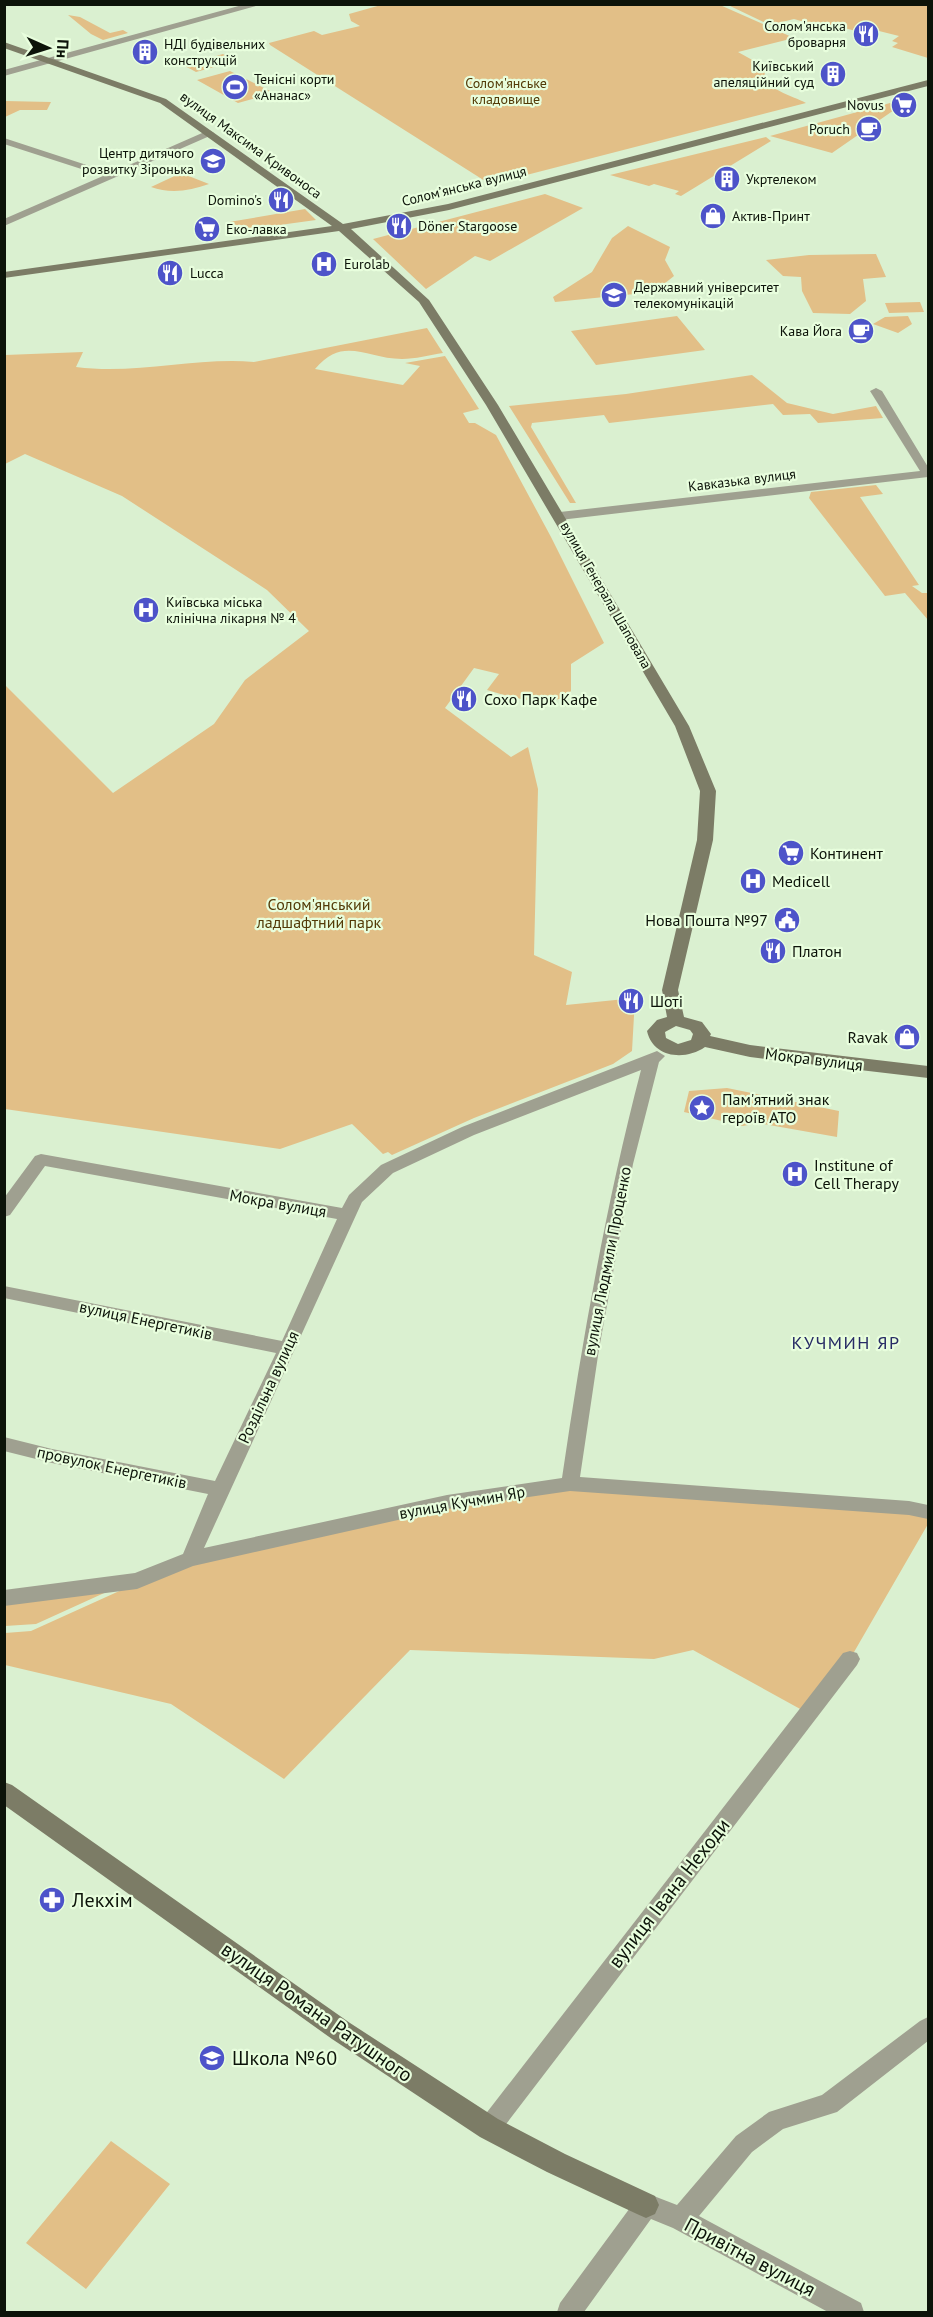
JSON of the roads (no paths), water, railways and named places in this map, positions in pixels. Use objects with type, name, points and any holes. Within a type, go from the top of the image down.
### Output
[{"type":"street","points":[[4,73],[203,17],[259,4]]},
{"type":"street","name":"вулиця Максима Кривоноса","points":[[4,45],[163,101],[341,228]]},
{"type":"street","name":"Соломʼянська вулиця","points":[[4,275],[341,228],[449,207],[926,85]]},
{"type":"street","points":[[4,223],[209,133]]},
{"type":"street","points":[[4,141],[112,176]]},
{"type":"street","name":"вулиця Генерала Шаповала","points":[[341,228],[376,256],[423,300],[492,405],[560,516],[679,719],[708,791],[705,840],[670,990],[676,1020]]},
{"type":"street","points":[[876,391],[928,474]]},
{"type":"street","name":"Кавказька вулиця","points":[[560,516],[928,474]]},
{"type":"street","points":[[676,1020],[696,1026],[702,1034],[701,1040],[688,1049],[667,1048],[658,1040],[656,1031],[663,1023],[676,1020]]},
{"type":"street","name":"Мокра вулиця","points":[[701,1040],[750,1051],[928,1072]]},
{"type":"street","points":[[652,1060],[667,1048]]},
{"type":"street","name":"Мокра вулиця","points":[[4,1211],[41,1160],[347,1215],[355,1198],[387,1168],[468,1131],[652,1060]]},
{"type":"street","name":"вулиця Людмили Проценко","points":[[570,1484],[590,1349],[625,1164],[641,1111],[652,1060]]},
{"type":"street","name":"Роздільна вулиця","points":[[190,1558],[347,1215]]},
{"type":"street","name":"вулиця Енергетиків","points":[[4,1292],[287,1349]]},
{"type":"street","name":"провулок Енергетиків","points":[[4,1444],[52,1456],[220,1489]]},
{"type":"street","name":"вулиця Кучмин Яр","points":[[4,1598],[137,1581],[190,1558],[447,1502],[570,1484],[909,1508],[928,1512]]},
{"type":"street","name":"вулиця Івана Неходи","points":[[489,2128],[850,1659]]},
{"type":"street","name":"вулиця Романа Ратушного","points":[[4,1792],[341,2031],[489,2128],[556,2163],[646,2205]]},
{"type":"street","points":[[681,2219],[744,2144],[777,2120],[829,2104],[928,2028]]},
{"type":"street","points":[[569,2313],[646,2205]]},
{"type":"street","name":"Привітна вулиця","points":[[646,2205],[681,2219],[852,2313]]},
{"type":"place","name":"Солом'янська броварня","points":[[866,34]]},
{"type":"place","name":"НДІ будівельних конструкцій","points":[[145,52]]},
{"type":"place","name":"Київський апеляційний суд","points":[[833,74]]},
{"type":"place","name":"Тенісні корти «Ананас»","points":[[235,87]]},
{"type":"place","name":"Novus","points":[[904,105]]},
{"type":"place","name":"Poruch","points":[[869,129]]},
{"type":"place","name":"Центр дитячого розвитку Зіронька","points":[[213,161]]},
{"type":"place","name":"Укртелеком","points":[[727,179]]},
{"type":"place","name":"Domino's","points":[[281,200]]},
{"type":"place","name":"Актив-Принт","points":[[713,216]]},
{"type":"place","name":"Döner Stargoose","points":[[399,226]]},
{"type":"place","name":"Еко-лавка","points":[[207,229]]},
{"type":"place","name":"Eurolab","points":[[324,264]]},
{"type":"place","name":"Lucca","points":[[170,273]]},
{"type":"place","name":"Державний університет телекомунікацій","points":[[614,295]]},
{"type":"place","name":"Кава Йога","points":[[861,331]]},
{"type":"place","name":"Київська міська клінічна лікарня № 4","points":[[146,610]]},
{"type":"place","name":"Сохо Парк Кафе","points":[[464,699]]},
{"type":"place","name":"Континент","points":[[791,853]]},
{"type":"place","name":"Medicell","points":[[753,881]]},
{"type":"place","name":"Нова Пошта №97","points":[[787,920]]},
{"type":"place","name":"Платон","points":[[773,951]]},
{"type":"place","name":"Шоті","points":[[631,1001]]},
{"type":"place","name":"Ravak","points":[[907,1037]]},
{"type":"place","name":"Пам'ятний знак героїв АТО","points":[[702,1108]]},
{"type":"place","name":"Institune of Cell Therapy","points":[[795,1174]]},
{"type":"place","name":"Лекхім","points":[[52,1900]]},
{"type":"place","name":"Школа №60","points":[[212,2058]]},
{"type":"district","name":"КУЧМИН ЯР","points":[[846,1343]]},
{"type":"park label","name":"Солом'янське кладовище","points":[[506,92]]},
{"type":"park label","name":"Солом'янський ладшафтний парк","points":[[319,913]]}]
